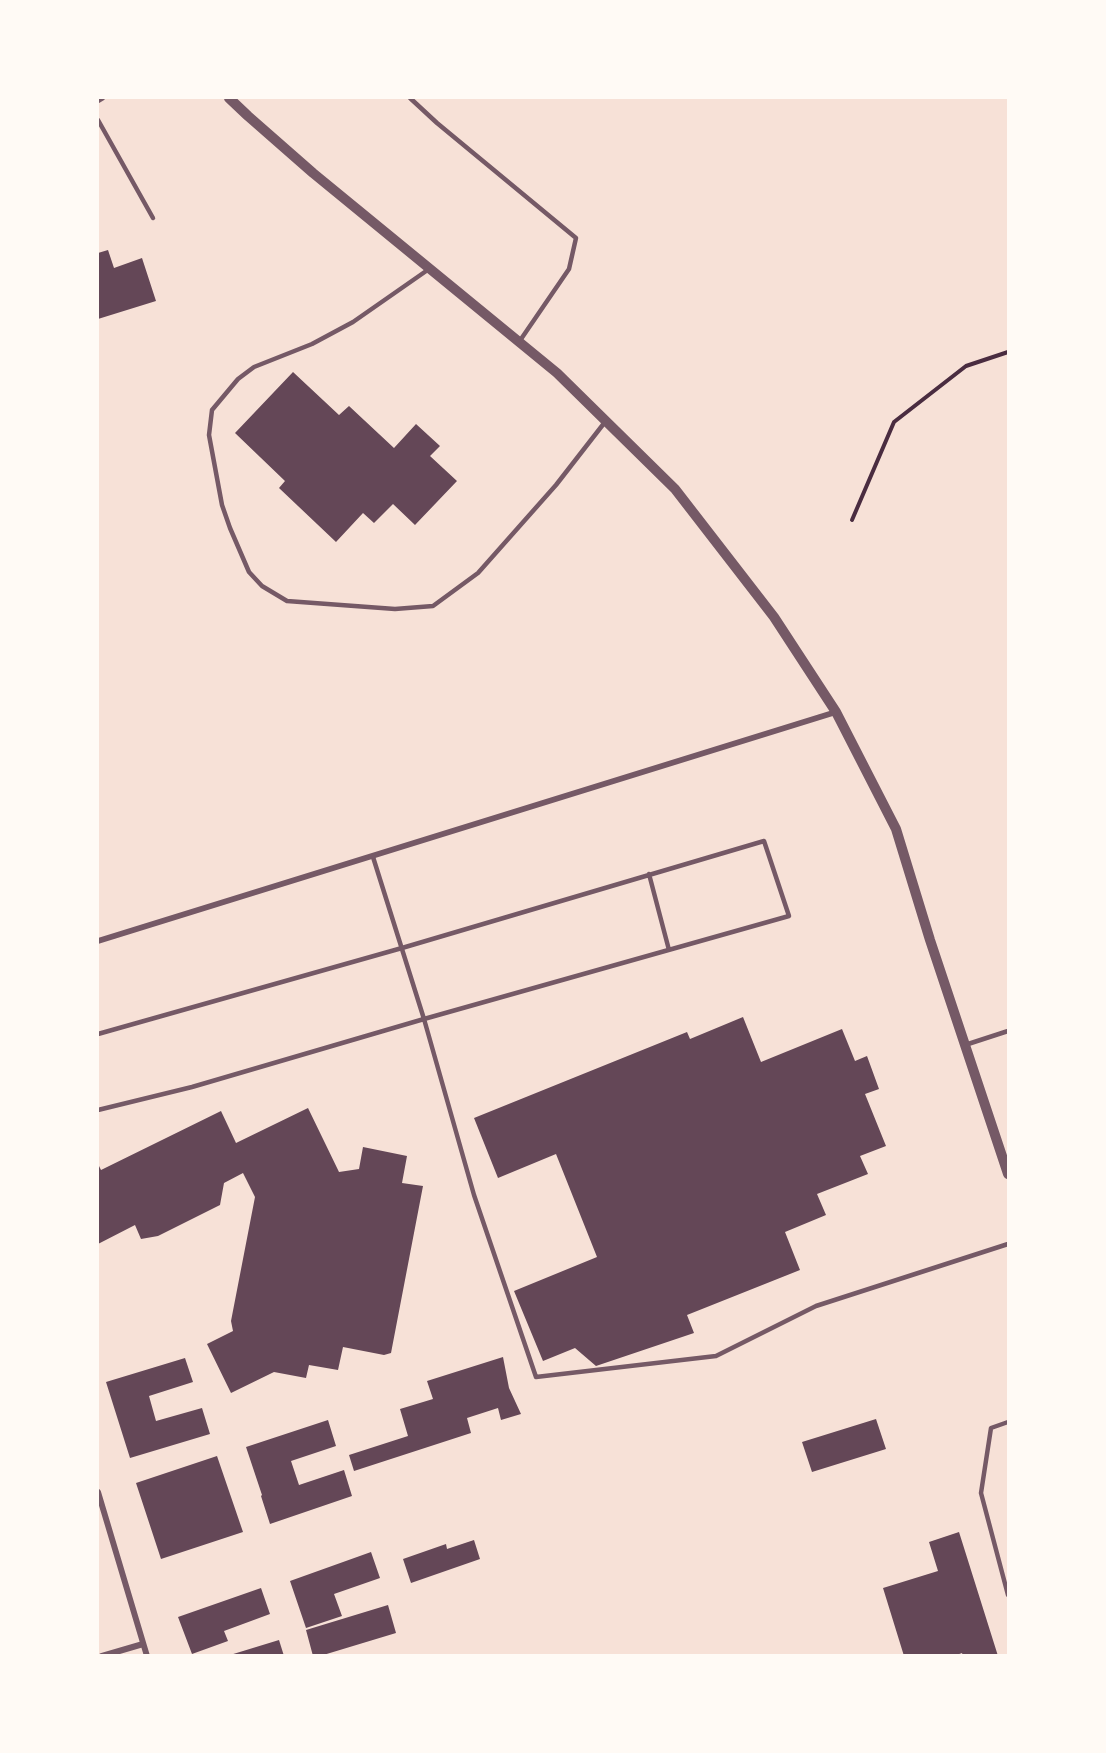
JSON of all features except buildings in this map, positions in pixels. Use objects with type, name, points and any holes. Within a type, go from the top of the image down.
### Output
[{"type":"street","points":[[230,98],[313,173],[557,373],[675,489],[774,616],[836,712],[896,829],[930,940],[1008,1174]]},
{"type":"street","points":[[98,941],[836,712]]},
{"type":"street","points":[[98,1492],[147,1656]]},
{"type":"street","points":[[102,1656],[143,1644]]},
{"type":"lane","points":[[98,101],[103,98]]},
{"type":"lane","points":[[410,98],[576,238],[569,269],[519,342]]},
{"type":"lane","points":[[98,120],[153,218]]},
{"type":"lane","points":[[429,269],[352,322],[312,344],[254,367],[238,379],[212,410],[208,435],[222,505],[249,572],[262,586],[287,602],[395,609],[433,606],[478,573],[556,485],[606,421]]},
{"type":"lane","points":[[98,1034],[402,948],[764,841],[789,916],[192,1087],[98,1110]]},
{"type":"lane","points":[[373,856],[424,1019],[474,1195],[536,1377],[716,1356],[816,1306],[1008,1244]]},
{"type":"lane","points":[[649,874],[669,950]]},
{"type":"lane","points":[[965,1045],[1008,1031]]},
{"type":"lane","points":[[1008,1422],[991,1428],[981,1493],[1008,1595]]},
{"type":"path","points":[[852,520],[894,422],[966,366],[1008,352]]}]
